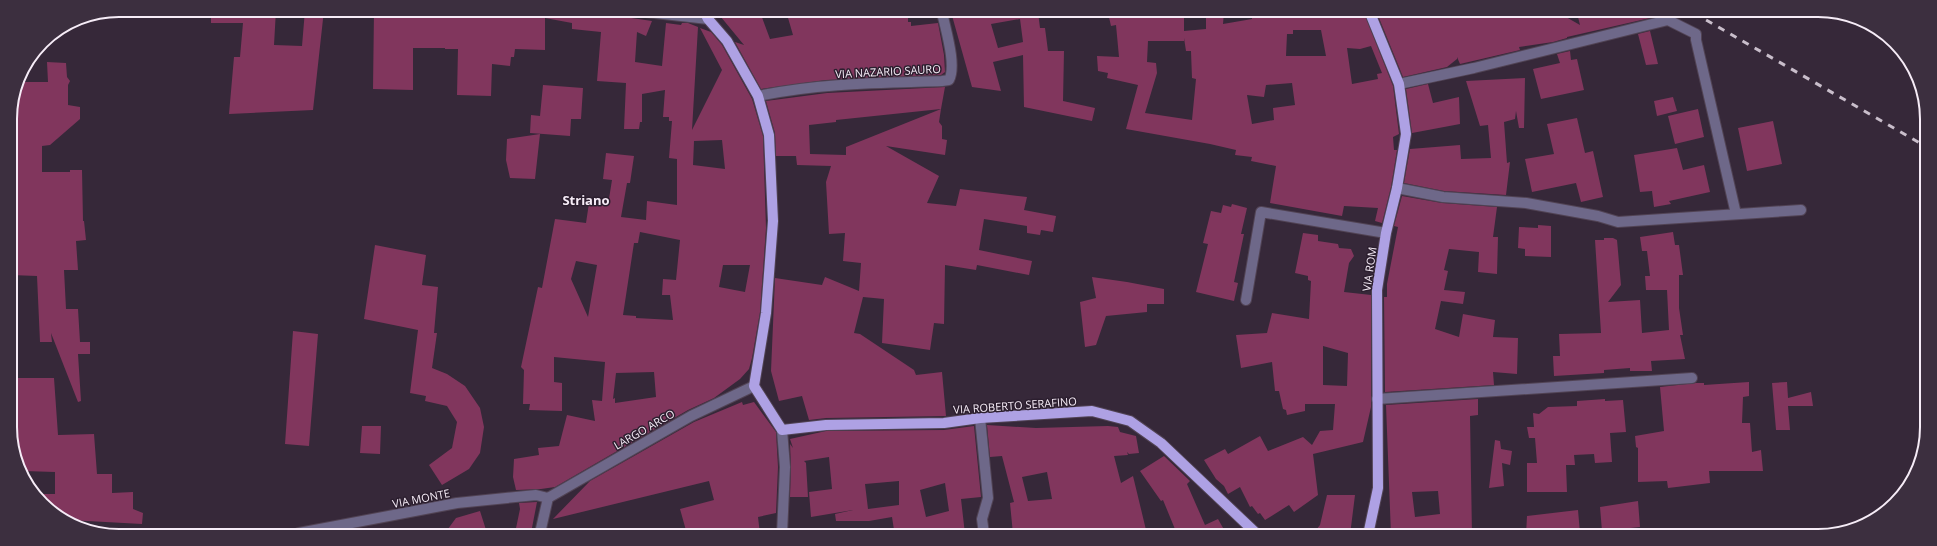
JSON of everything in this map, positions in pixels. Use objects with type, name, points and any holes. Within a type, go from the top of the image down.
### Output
[{"type":"main road","points":[[708,17],[727,41],[758,96],[769,135],[773,221],[766,313],[754,386],[782,430]]},
{"type":"main road","name":"VIA ROM","points":[[1369,529],[1378,488],[1377,290],[1386,233],[1397,188],[1406,134],[1399,84],[1372,17]]},
{"type":"main road","name":"VIA ROBERTO SERAFINO","points":[[782,430],[826,426],[944,423],[980,418],[1092,411],[1130,421],[1161,443],[1252,529]]},
{"type":"street","name":"VIA NAZARIO SAURO","points":[[758,96],[787,90],[857,83],[949,80],[952,74],[951,60],[943,17]]},
{"type":"street","points":[[1399,84],[1474,68],[1668,20],[1696,34],[1696,40],[1736,214]]},
{"type":"street","points":[[1397,188],[1443,197],[1526,203],[1598,216],[1618,222],[1801,210]]},
{"type":"street","points":[[1246,300],[1261,212],[1386,233]]},
{"type":"street","points":[[1377,399],[1692,378]]},
{"type":"street","name":"LARGO ARCO","points":[[548,498],[691,416],[754,386]]},
{"type":"street","points":[[980,418],[988,498],[982,518],[983,529]]},
{"type":"street","points":[[782,430],[786,467],[782,529]]},
{"type":"street","name":"VIA MONTE","points":[[319,529],[456,503],[536,496],[548,498]]},
{"type":"street","points":[[541,529],[548,498]]},
{"type":"building","points":[[211,17],[276,17],[274,45],[302,46],[304,17],[323,17],[313,110],[229,114],[234,57],[240,57],[243,23],[211,23]]},
{"type":"building","points":[[374,17],[624,17],[652,21],[646,36],[637,32],[635,62],[662,66],[666,23],[681,25],[682,23],[688,23],[698,27],[692,130],[722,70],[700,28],[711,32],[722,45],[752,99],[763,136],[766,228],[760,312],[749,369],[740,379],[714,398],[688,410],[555,487],[516,490],[513,477],[514,459],[539,455],[538,448],[559,446],[567,415],[595,421],[592,400],[602,401],[605,362],[554,357],[554,382],[562,383],[562,411],[529,410],[530,404],[523,404],[524,370],[521,367],[538,287],[542,288],[555,219],[586,223],[589,203],[608,205],[612,180],[603,179],[606,153],[634,156],[630,183],[627,183],[621,217],[646,220],[647,201],[677,205],[677,159],[669,158],[672,121],[669,121],[669,117],[663,117],[665,90],[642,94],[642,122],[640,122],[639,129],[624,129],[626,83],[597,81],[601,32],[572,29],[572,23],[545,18],[545,50],[515,49],[514,57],[511,57],[510,66],[492,64],[491,96],[457,95],[458,49],[445,48],[413,48],[413,90],[373,89]],"holes":[[[722,140],[725,169],[693,165],[694,141]],[[640,232],[680,240],[676,280],[663,279],[662,295],[670,295],[673,320],[636,318],[636,316],[623,315],[634,243],[638,243]],[[576,261],[597,265],[588,317],[571,279]],[[723,265],[750,265],[745,292],[719,287]],[[654,372],[656,397],[615,403],[615,398],[613,399],[616,373]]]},
{"type":"building","points":[[721,17],[762,17],[770,39],[793,35],[788,17],[908,18],[908,22],[911,22],[911,26],[938,23],[944,55],[945,72],[941,75],[826,80],[761,89],[735,42],[744,45]]},
{"type":"building","points":[[952,17],[1039,17],[1040,28],[1045,28],[1048,51],[1064,51],[1063,101],[1095,108],[1092,121],[1024,107],[1023,55],[993,62],[1001,91],[972,87]],"holes":[[[1020,19],[1023,42],[998,48],[991,24]]]},
{"type":"building","points":[[1109,17],[1184,17],[1184,31],[1206,29],[1206,17],[1224,17],[1223,24],[1252,19],[1252,17],[1366,17],[1393,86],[1399,134],[1393,137],[1394,150],[1397,150],[1391,187],[1382,223],[1375,221],[1378,208],[1344,206],[1342,216],[1270,203],[1276,166],[1251,161],[1252,157],[1235,155],[1236,150],[1126,129],[1138,85],[1107,78],[1108,73],[1098,71],[1097,56],[1119,57],[1116,25],[1111,26]],"holes":[[[1293,30],[1321,30],[1326,56],[1286,56],[1287,34],[1293,34]],[[1184,38],[1186,51],[1191,51],[1192,78],[1196,79],[1192,120],[1145,113],[1157,73],[1156,63],[1147,62],[1148,41],[1184,41]],[[1371,46],[1382,73],[1377,74],[1378,79],[1352,84],[1347,48],[1360,49]],[[1292,83],[1295,105],[1273,108],[1274,120],[1252,124],[1247,95],[1264,97],[1266,85]]]},
{"type":"building","points":[[1379,17],[1566,17],[1580,25],[1578,17],[1650,17],[1567,37],[1553,42],[1519,47],[1520,50],[1460,64],[1457,57],[1457,59],[1447,67],[1403,77]]},
{"type":"building","points":[[1650,31],[1658,64],[1646,65],[1638,34]]},
{"type":"building","points":[[1570,51],[1571,60],[1577,59],[1584,90],[1541,99],[1533,69],[1560,63],[1557,54]]},
{"type":"building","points":[[47,62],[66,63],[67,77],[70,81],[68,85],[68,105],[80,107],[80,119],[50,145],[42,146],[42,172],[70,172],[70,170],[82,170],[83,221],[86,240],[76,241],[78,270],[64,270],[66,309],[78,309],[80,342],[90,342],[90,354],[78,354],[81,401],[78,402],[51,333],[52,342],[40,342],[37,276],[17,275],[17,113],[20,93],[24,82],[48,82]]},
{"type":"building","points":[[1525,78],[1524,128],[1519,128],[1516,111],[1515,119],[1504,122],[1507,163],[1510,162],[1506,195],[1444,191],[1404,183],[1410,149],[1460,145],[1461,159],[1491,158],[1488,125],[1480,126],[1466,81]]},
{"type":"building","points":[[1428,84],[1433,103],[1459,97],[1460,124],[1412,133],[1406,89]]},
{"type":"building","points":[[543,85],[583,88],[581,119],[571,119],[570,136],[530,133],[531,115],[540,116]]},
{"type":"building","points":[[945,87],[939,122],[942,126],[942,139],[947,140],[945,155],[886,146],[939,176],[927,203],[956,206],[960,189],[1027,197],[1024,210],[1056,216],[1053,232],[1041,230],[1040,235],[1027,233],[1027,226],[984,219],[979,250],[1032,261],[1029,275],[977,265],[976,270],[945,265],[944,324],[934,323],[930,350],[882,343],[884,299],[863,297],[854,333],[860,334],[914,370],[916,375],[942,372],[946,416],[826,418],[809,420],[802,396],[779,401],[771,371],[775,278],[822,285],[825,277],[859,291],[861,263],[843,261],[845,233],[829,234],[826,182],[831,166],[797,165],[796,156],[776,156],[775,133],[766,101],[827,93]],"holes":[[[941,109],[846,147],[846,155],[810,154],[809,125],[836,122],[836,120]]]},
{"type":"building","points":[[1673,97],[1677,111],[1657,116],[1654,101]]},
{"type":"building","points":[[1698,109],[1704,137],[1675,144],[1668,116]]},
{"type":"building","points":[[1577,118],[1585,153],[1593,151],[1603,197],[1581,202],[1576,183],[1532,192],[1525,159],[1554,154],[1547,124]]},
{"type":"building","points":[[1773,121],[1782,164],[1747,171],[1738,128]]},
{"type":"building","points":[[540,134],[535,179],[510,178],[506,160],[507,139]]},
{"type":"building","points":[[1677,148],[1683,170],[1704,165],[1710,192],[1669,201],[1671,204],[1654,207],[1652,191],[1640,192],[1634,155]]},
{"type":"building","points":[[1402,196],[1442,203],[1497,207],[1493,237],[1498,237],[1497,274],[1478,272],[1479,252],[1449,249],[1444,270],[1448,271],[1444,290],[1465,292],[1463,304],[1441,301],[1435,329],[1459,337],[1463,314],[1495,320],[1493,337],[1518,338],[1517,374],[1493,372],[1494,385],[1385,392],[1384,297],[1387,297],[1387,284],[1398,227],[1394,226]]},
{"type":"building","points":[[1232,204],[1247,208],[1241,234],[1244,234],[1234,282],[1238,283],[1234,301],[1196,292],[1208,244],[1203,243],[1211,211],[1221,213],[1223,205],[1231,207]]},
{"type":"building","points":[[1538,225],[1551,226],[1551,257],[1525,256],[1525,249],[1518,248],[1519,227],[1538,228]]},
{"type":"building","points":[[1673,232],[1675,245],[1679,245],[1683,275],[1679,275],[1679,308],[1683,335],[1680,335],[1685,359],[1651,361],[1652,371],[1630,371],[1630,368],[1604,370],[1604,373],[1554,376],[1553,356],[1560,356],[1559,334],[1601,333],[1595,240],[1613,238],[1617,240],[1621,285],[1608,302],[1640,300],[1642,333],[1669,330],[1667,290],[1646,290],[1645,276],[1650,276],[1647,251],[1642,251],[1640,237]]},
{"type":"building","points":[[1303,233],[1318,235],[1318,241],[1338,244],[1339,248],[1351,249],[1354,256],[1349,263],[1344,292],[1371,295],[1371,407],[1363,442],[1313,454],[1318,495],[1294,512],[1289,505],[1265,520],[1252,506],[1250,507],[1240,487],[1228,494],[1224,486],[1216,479],[1204,460],[1225,449],[1228,454],[1260,436],[1268,451],[1303,437],[1312,445],[1320,431],[1333,430],[1335,404],[1305,404],[1305,411],[1287,415],[1286,410],[1283,409],[1279,391],[1275,391],[1272,362],[1241,368],[1236,335],[1267,333],[1272,313],[1309,319],[1311,281],[1308,280],[1308,276],[1295,273]],"holes":[[[1323,346],[1348,353],[1347,386],[1323,385]]]},
{"type":"building","points":[[375,245],[426,255],[422,285],[438,287],[434,333],[437,333],[432,368],[447,374],[465,386],[480,408],[484,427],[480,453],[469,469],[442,485],[429,465],[452,448],[457,422],[447,406],[425,401],[426,396],[410,393],[418,330],[364,319]]},
{"type":"building","points":[[1092,277],[1164,289],[1164,304],[1147,304],[1147,312],[1106,316],[1096,345],[1085,347],[1080,302],[1096,298]]},
{"type":"building","points":[[293,331],[318,334],[309,446],[285,444]]},
{"type":"building","points":[[17,378],[54,378],[58,435],[94,434],[97,474],[112,474],[112,493],[133,492],[133,509],[143,513],[142,524],[79,521],[57,508],[42,494],[55,494],[55,472],[28,471],[22,460],[17,433]]},
{"type":"building","points":[[1749,382],[1749,396],[1743,397],[1742,423],[1750,423],[1752,452],[1761,450],[1763,471],[1709,471],[1710,483],[1668,488],[1667,481],[1638,482],[1638,448],[1636,447],[1635,436],[1664,431],[1660,387],[1696,383],[1704,383],[1704,385]]},
{"type":"building","points":[[1787,382],[1788,398],[1811,392],[1813,406],[1788,406],[1790,430],[1776,430],[1772,383]]},
{"type":"building","points":[[1478,399],[1478,415],[1470,416],[1472,529],[1391,529],[1386,405]],"holes":[[[1438,491],[1440,514],[1415,517],[1412,492]]]},
{"type":"building","points":[[1605,399],[1605,401],[1623,400],[1626,432],[1610,433],[1612,462],[1595,463],[1594,454],[1574,455],[1575,465],[1566,465],[1567,492],[1527,492],[1527,463],[1537,463],[1535,438],[1529,438],[1527,427],[1534,427],[1533,413],[1539,414],[1548,407],[1577,406],[1577,401]]},
{"type":"building","points":[[742,402],[743,405],[754,402],[776,432],[778,467],[776,513],[758,517],[759,529],[686,529],[680,509],[714,500],[709,481],[553,519],[590,481],[694,422]]},
{"type":"building","points":[[987,425],[1036,428],[1108,426],[1118,427],[1120,432],[1136,436],[1139,453],[1129,454],[1127,452],[1128,455],[1114,456],[1121,483],[1133,476],[1146,529],[1013,529],[1010,503],[1014,502],[1002,456],[990,457]],"holes":[[[1047,472],[1052,499],[1028,501],[1022,477]]]},
{"type":"building","points":[[362,426],[381,426],[380,454],[360,453]]},
{"type":"building","points":[[974,426],[981,497],[961,499],[964,529],[894,529],[892,517],[869,521],[836,521],[835,514],[853,510],[811,517],[809,492],[832,489],[829,457],[804,461],[806,463],[808,497],[790,497],[790,444],[793,448],[790,439],[826,431],[944,430]],"holes":[[[899,481],[899,505],[868,509],[865,484]],[[945,483],[949,511],[926,517],[920,490]]]},
{"type":"building","points":[[1495,440],[1500,441],[1501,449],[1512,451],[1510,465],[1502,463],[1504,486],[1489,488]]},
{"type":"building","points":[[1164,456],[1190,481],[1187,484],[1205,525],[1218,519],[1224,529],[1175,529],[1163,500],[1161,501],[1140,471]]},
{"type":"building","points":[[1327,495],[1355,495],[1351,529],[1317,529],[1320,525]]},
{"type":"building","points":[[1638,501],[1640,527],[1602,529],[1600,507]]},
{"type":"building","points":[[537,502],[532,529],[516,529],[520,509],[519,503]]},
{"type":"building","points":[[1578,510],[1580,529],[1526,529],[1527,516]]},
{"type":"building","points":[[480,511],[486,529],[448,529],[456,518]]},
{"type":"railway","points":[[1701,17],[1920,143]]},
{"type":"district","name":"Striano","points":[[586,200]]}]
